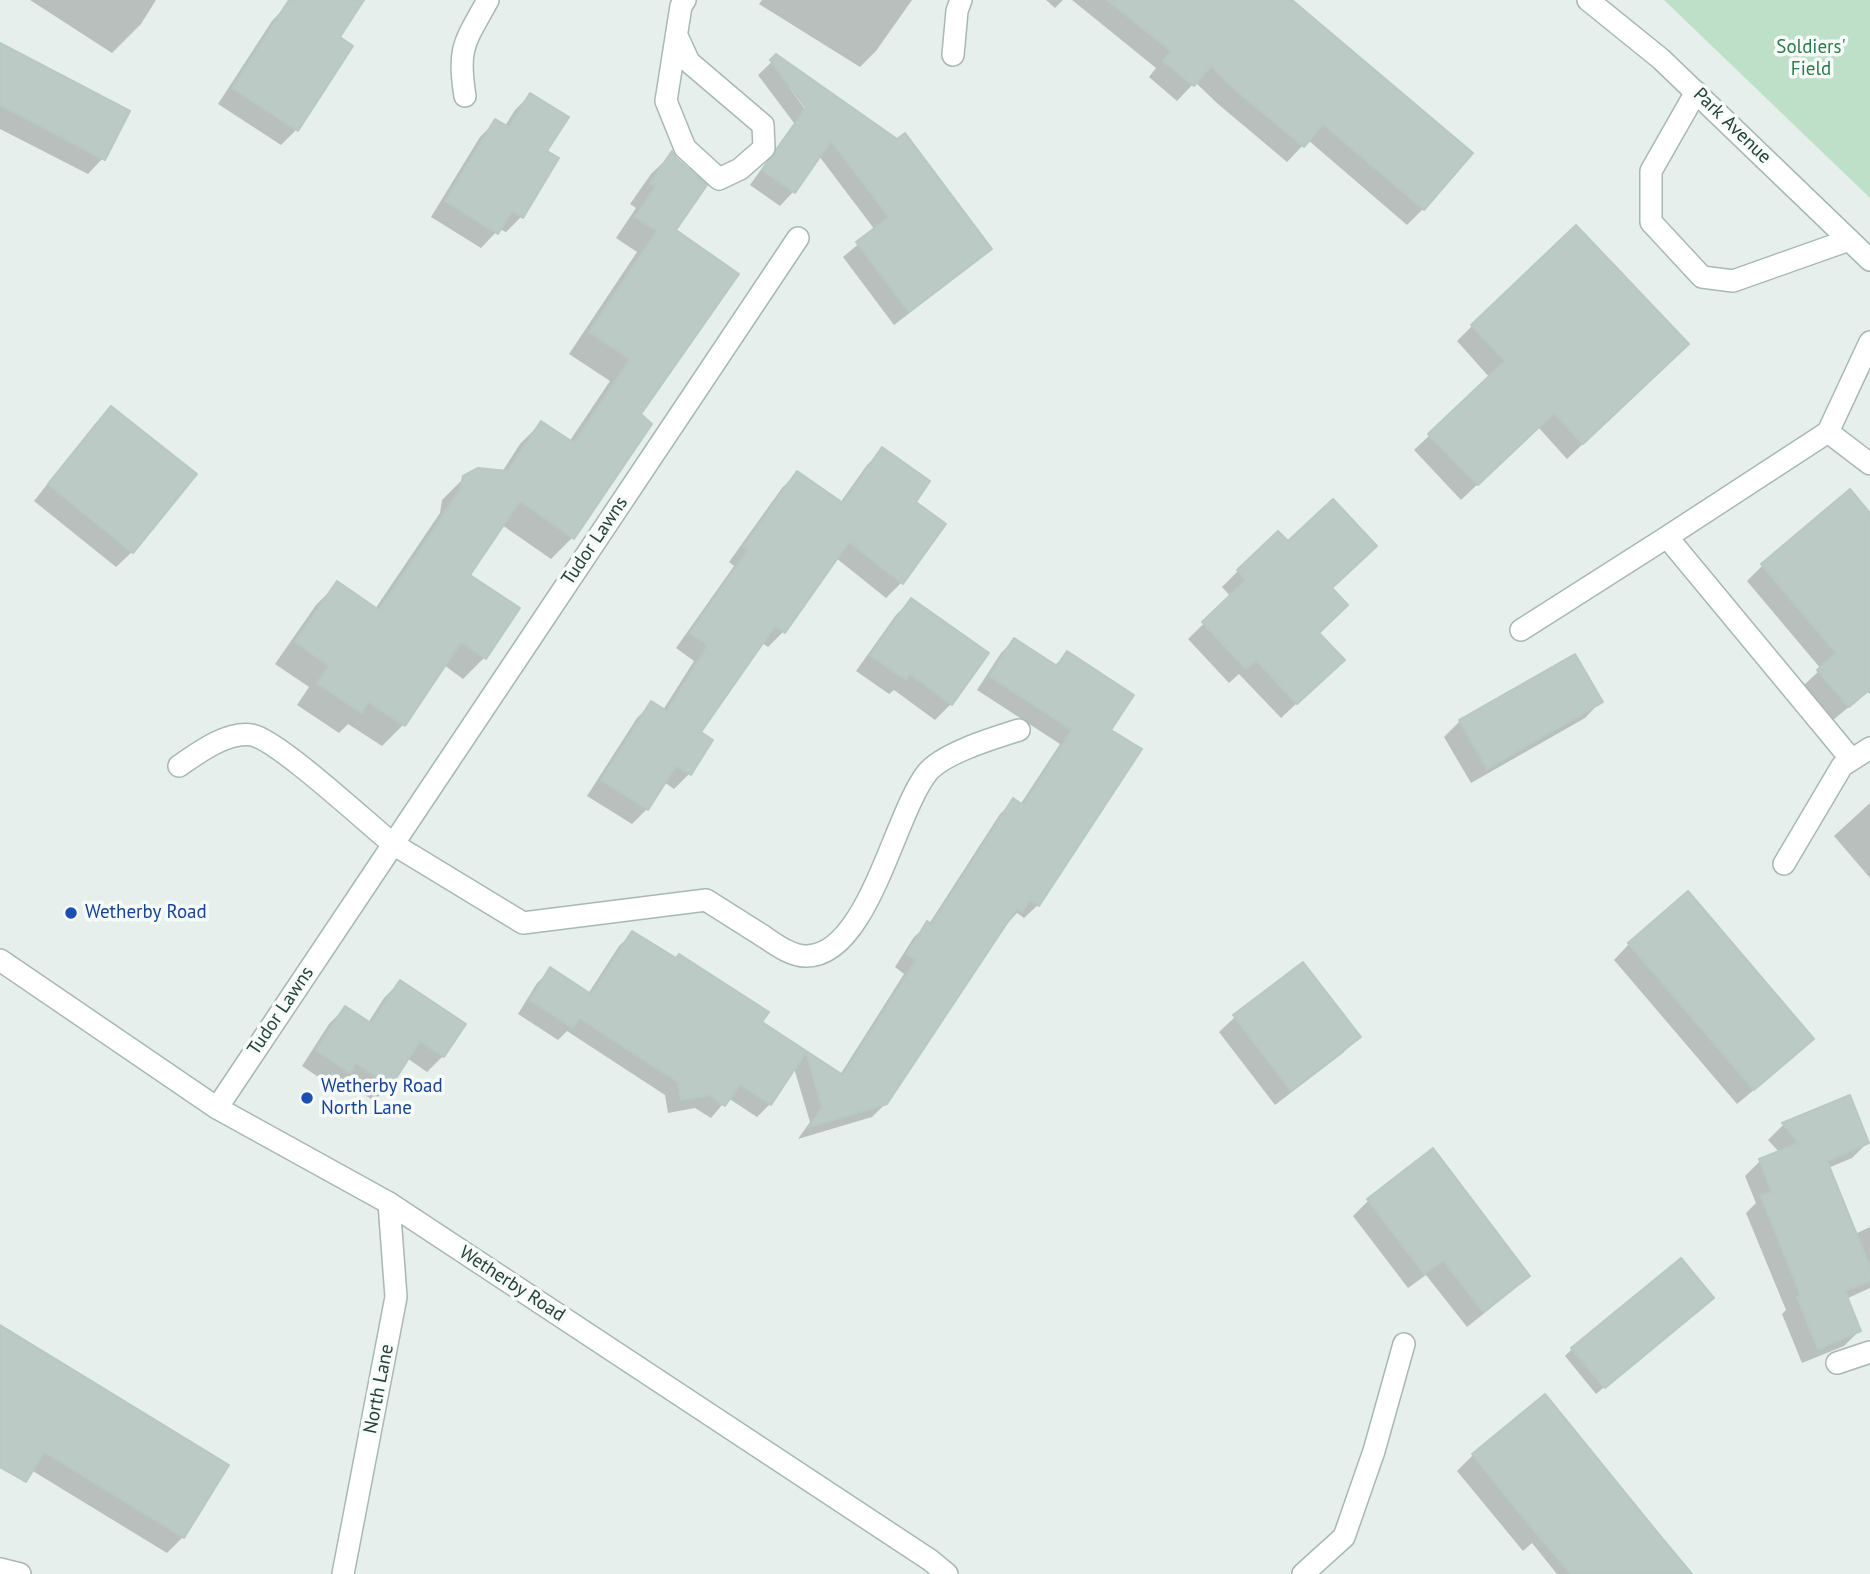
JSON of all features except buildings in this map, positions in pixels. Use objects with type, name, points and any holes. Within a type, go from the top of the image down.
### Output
[{"type":"street","points":[[465,96],[460,67],[463,46],[488,0]]},
{"type":"street","points":[[677,36],[689,62],[763,125],[764,148],[740,169],[719,179],[685,148],[666,101],[681,6],[685,0]]},
{"type":"street","points":[[953,55],[957,11],[961,0]]},
{"type":"street","name":"Park Avenue","points":[[1588,0],[1661,59],[1870,260]]},
{"type":"street","points":[[1696,92],[1651,171],[1651,222],[1702,276],[1733,281],[1849,240]]},
{"type":"street","name":"Tudor Lawns","points":[[217,1108],[798,238]]},
{"type":"street","points":[[1521,630],[1828,432],[1870,342]]},
{"type":"street","points":[[1828,432],[1870,464]]},
{"type":"street","points":[[1667,537],[1851,759]]},
{"type":"street","points":[[179,766],[202,750],[233,737],[253,735],[277,748],[393,845],[523,923],[706,900],[783,949],[806,957],[826,951],[843,936],[868,902],[911,800],[928,771],[974,744],[1018,730]]},
{"type":"street","points":[[1784,864],[1842,766],[1870,748]]},
{"type":"street","name":"Wetherby Road","points":[[0,960],[217,1108],[389,1203],[907,1544],[947,1574]]},
{"type":"street","name":"North Lane","points":[[343,1574],[396,1297],[389,1203]]},
{"type":"street","points":[[1303,1574],[1344,1537],[1374,1451],[1404,1343]]},
{"type":"street","points":[[1837,1363],[1870,1352]]},
{"type":"street","points":[[0,1569],[20,1574]]},
{"type":"green space","name":"Soldiers' Field","points":[[1664,0],[1870,0],[1870,198]]},
{"type":"place","name":"Wetherby Road","points":[[71,913]]},
{"type":"place","name":"Wetherby Road North Lane","points":[[307,1098]]}]
